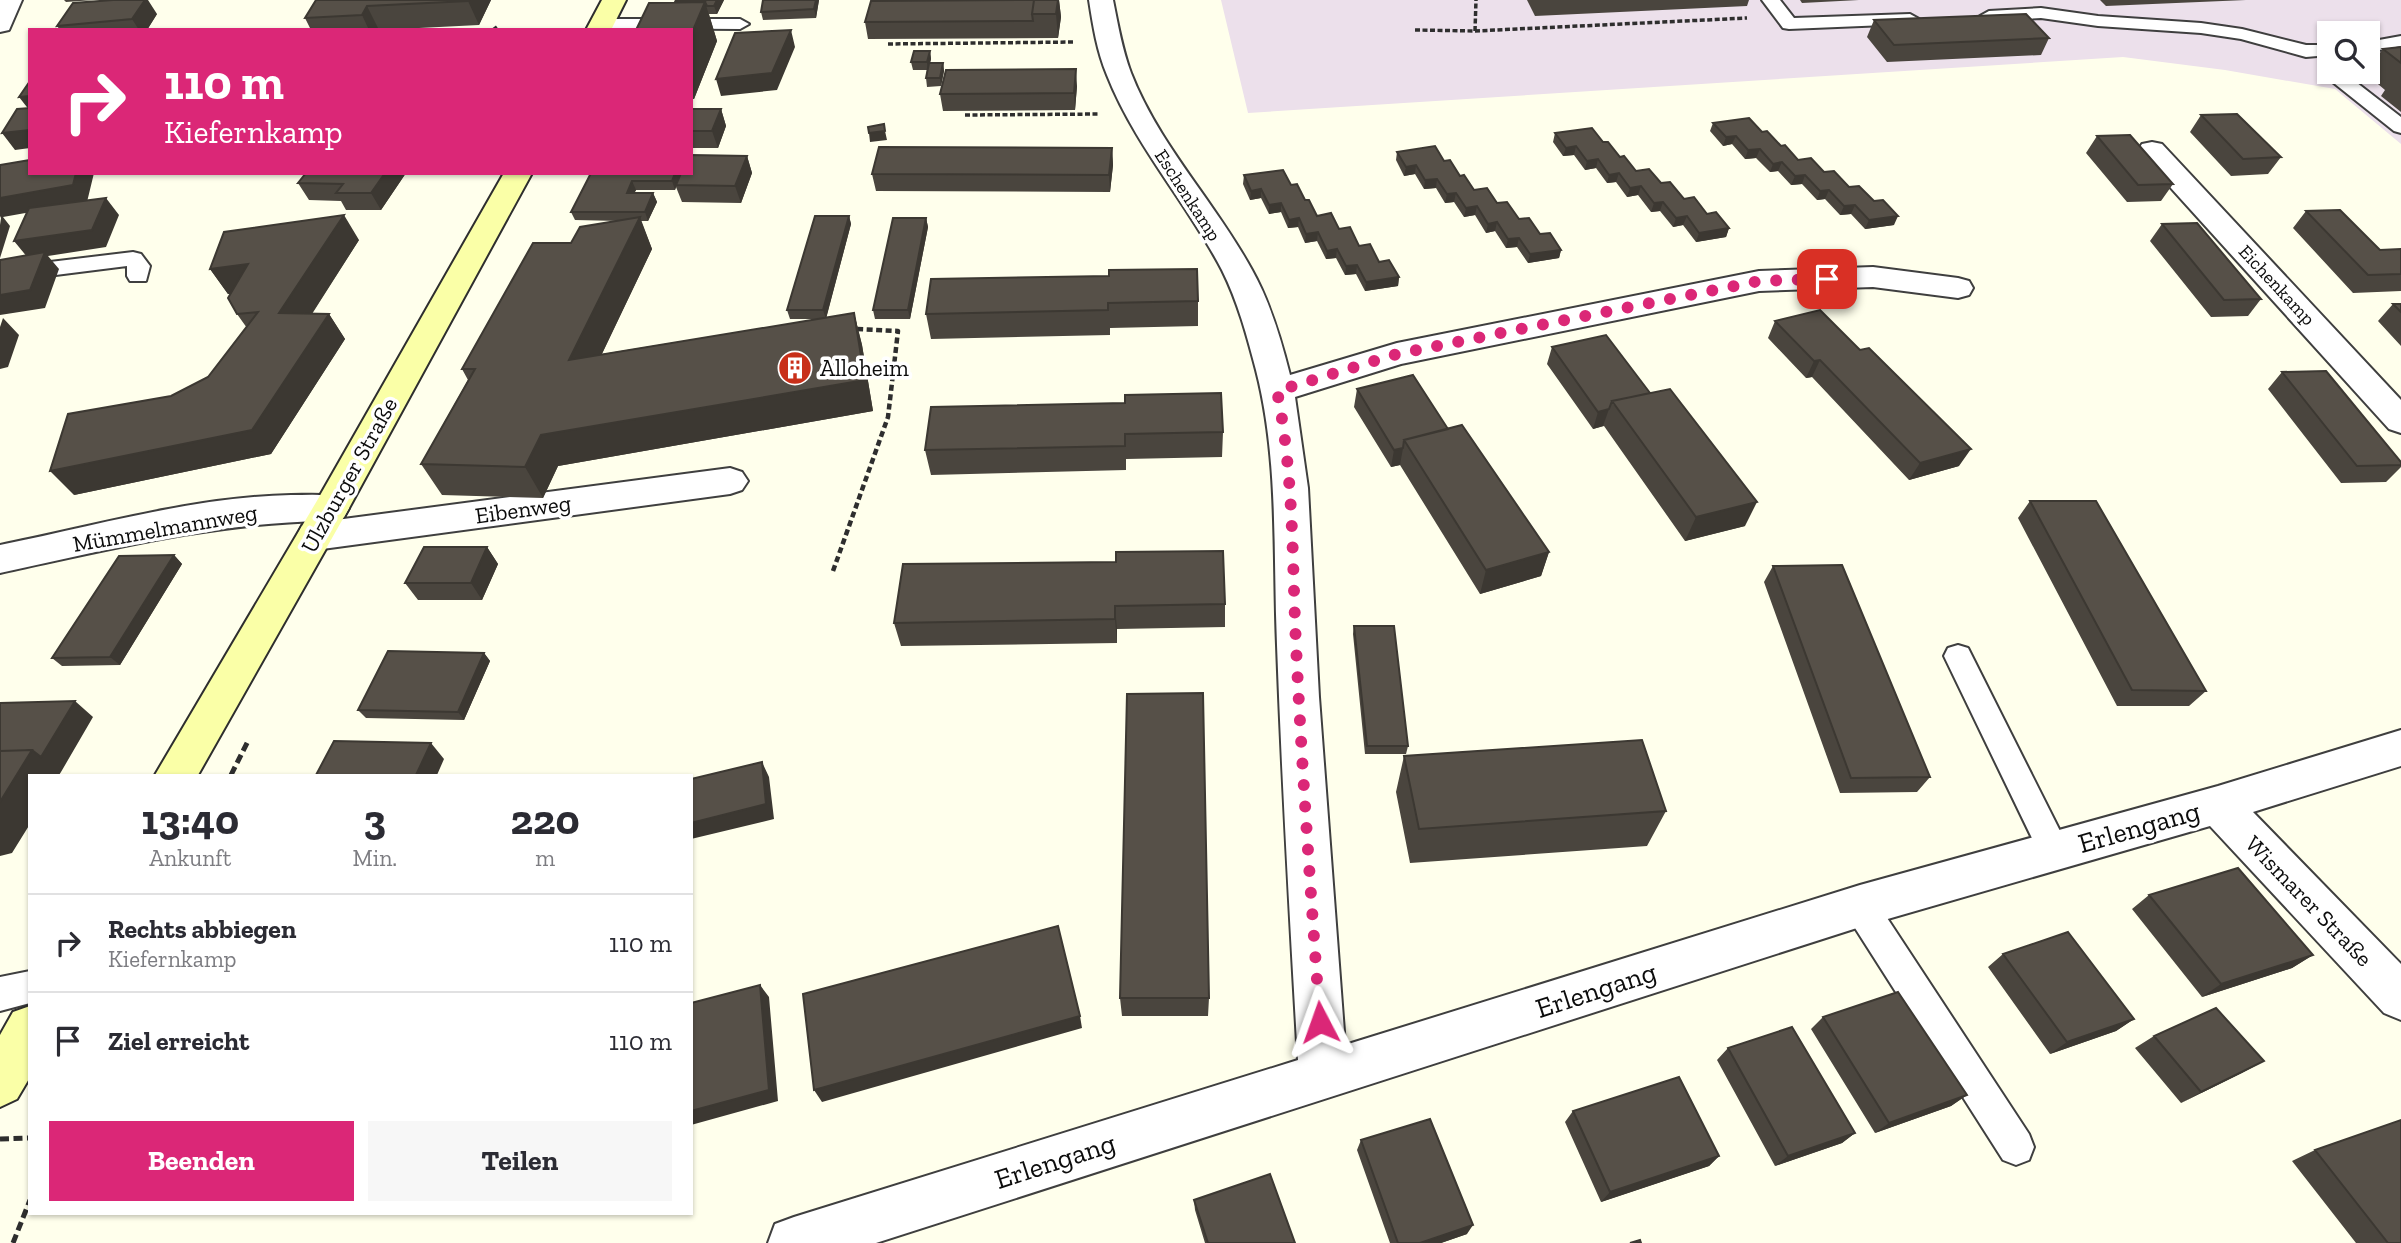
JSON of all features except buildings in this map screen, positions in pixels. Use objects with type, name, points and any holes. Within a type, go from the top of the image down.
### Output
[{"type":"main road","points":[[599,27],[614,0]]},
{"type":"main road","name":"Ulzburger Straße","points":[[177,774],[323,522],[517,175]]},
{"type":"main road","points":[[0,1082],[28,1033]]},
{"type":"street","points":[[0,25],[10,0]]},
{"type":"street","name":"Eschenkamp","points":[[1101,0],[1107,41],[1136,114],[1237,270],[1264,336],[1277,391],[1287,441],[1291,488],[1296,644],[1323,1076]]},
{"type":"street","name":"Eichenkamp","points":[[2152,150],[2401,421]]},
{"type":"street","points":[[1277,391],[1397,354],[1759,281],[1873,277],[1958,288]]},
{"type":"street","name":"Eibenweg","points":[[323,522],[730,481]]},
{"type":"street","name":"Mümmelmannweg","points":[[0,559],[203,517],[267,509],[323,522]]},
{"type":"street","name":"Erlengang","points":[[794,1243],[1860,906],[2218,805],[2401,748]]},
{"type":"street","name":"Wismarer Straße","points":[[2218,805],[2401,997]]},
{"type":"lane","points":[[1771,0],[1789,24],[1935,18]]},
{"type":"lane","points":[[1975,16],[2041,13],[2098,21],[2201,27],[2242,34],[2306,51],[2317,51]]},
{"type":"lane","points":[[599,27],[740,24]]},
{"type":"lane","points":[[2380,45],[2401,41]]},
{"type":"lane","points":[[2306,51],[2317,60]]},
{"type":"lane","points":[[2347,84],[2401,127]]},
{"type":"lane","points":[[0,275],[133,259],[139,266],[138,276]]},
{"type":"lane","points":[[1958,656],[2054,851]]},
{"type":"lane","points":[[1860,906],[2016,1147]]},
{"type":"lane","points":[[0,995],[28,988]]},
{"type":"path","points":[[1475,31],[1476,0]]},
{"type":"path","points":[[1415,30],[1475,31],[1783,16]]},
{"type":"path","points":[[888,44],[1107,41]]},
{"type":"path","points":[[964,115],[1136,114]]},
{"type":"path","points":[[833,571],[888,417],[898,331],[855,329],[855,320]]},
{"type":"path","points":[[0,1139],[28,1138]]},
{"type":"path","points":[[13,1243],[28,1205]]},
{"type":"shaded area","points":[[1221,0],[2401,0],[2401,144],[2335,89],[2225,70],[2123,57],[1248,113]]},
{"type":"place","name":"Alloheim","points":[[795,368]]},
{"type":"route","points":[[1320,1022],[1296,644],[1287,441],[1277,391],[1397,354],[1759,281],[1827,279]]}]
